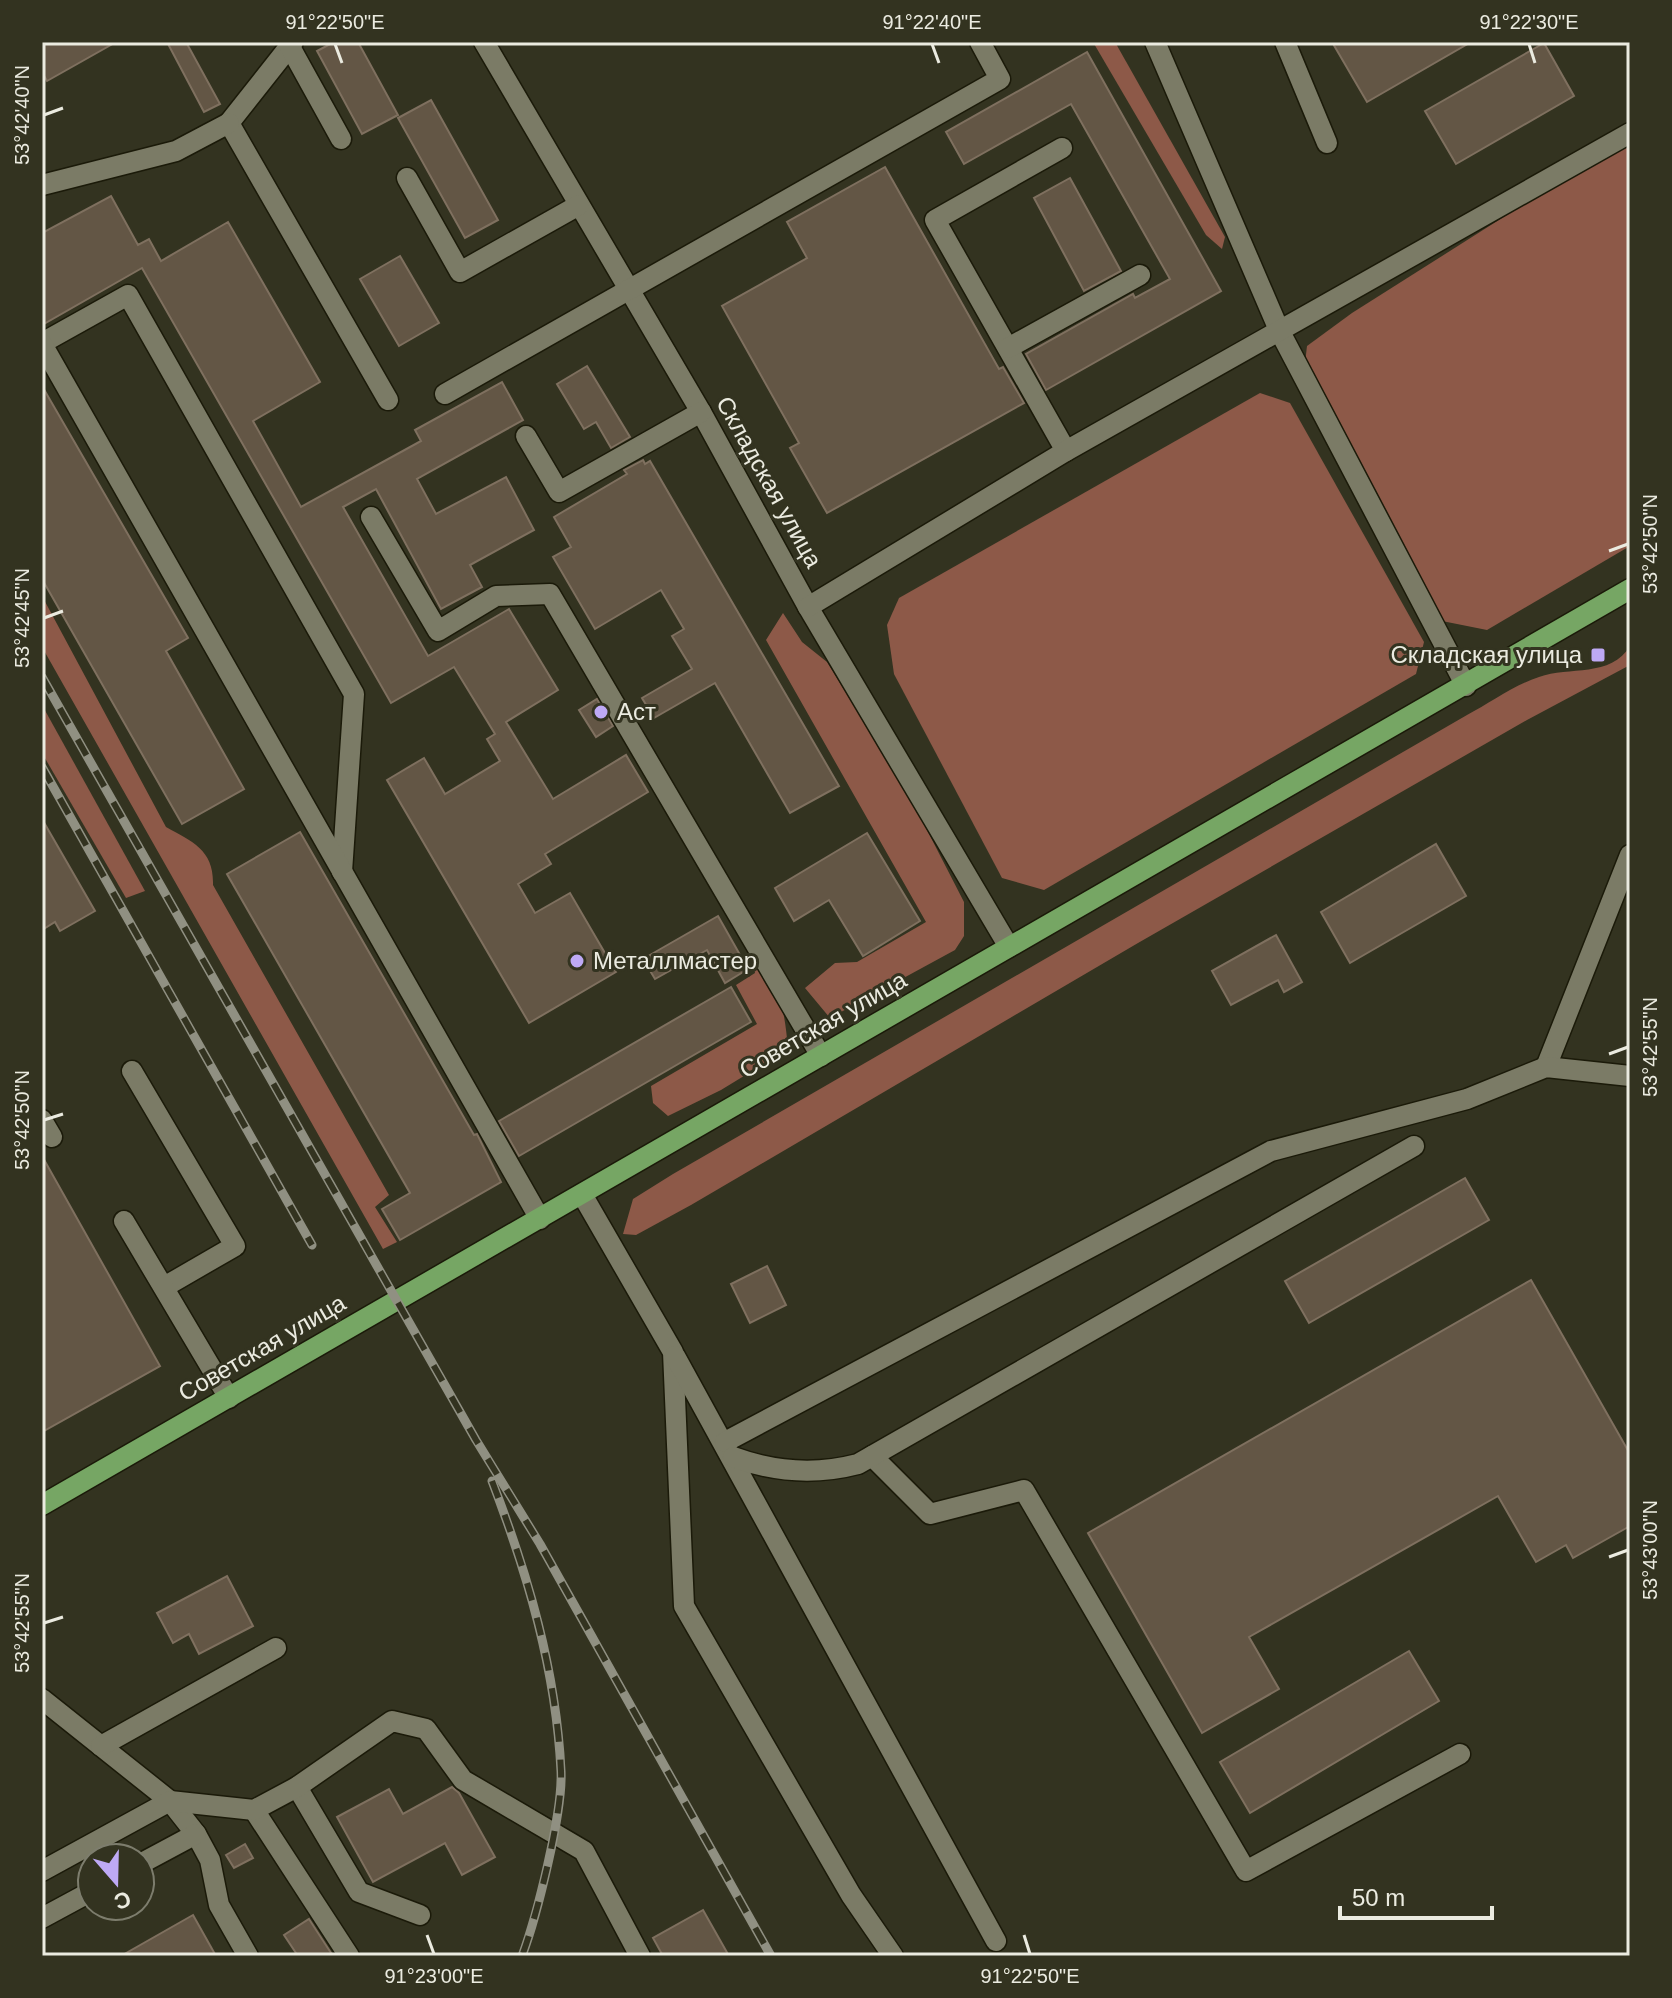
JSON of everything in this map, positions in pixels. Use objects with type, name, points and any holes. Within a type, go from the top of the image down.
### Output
[{"type":"main road","name":"Советская улица","points":[[42,1505],[583,1196],[1630,589]]},
{"type":"street","name":"Складская улица","points":[[484,42],[701,412],[808,607],[1009,947]]},
{"type":"street","points":[[445,394],[1000,79],[980,42]]},
{"type":"street","points":[[1155,42],[1279,330],[1466,686]]},
{"type":"street","points":[[1285,42],[1327,143]]},
{"type":"street","points":[[42,185],[176,151],[229,123],[291,43],[341,139]]},
{"type":"street","points":[[229,123],[388,400]]},
{"type":"street","points":[[808,607],[1066,451],[1630,133]]},
{"type":"street","points":[[1062,148],[935,220],[1066,451]]},
{"type":"street","points":[[407,178],[460,272],[579,205]]},
{"type":"street","points":[[1008,348],[1140,275]]},
{"type":"street","points":[[342,872],[354,694],[128,295],[42,344],[342,872],[540,1219]]},
{"type":"street","points":[[526,436],[559,492],[701,412]]},
{"type":"street","points":[[371,517],[438,631],[496,596],[550,594],[821,1056]]},
{"type":"street","points":[[1546,1067],[1630,855]]},
{"type":"street","points":[[729,1450],[1271,1151],[1467,1099],[1546,1067],[1630,1076]]},
{"type":"street","points":[[132,1071],[235,1246],[164,1287]]},
{"type":"street","points":[[729,1450],[791,1471],[832,1471],[858,1464],[1414,1146]]},
{"type":"street","points":[[583,1196],[729,1450],[996,1941]]},
{"type":"street","points":[[124,1221],[229,1398]]},
{"type":"street","points":[[673,1352],[684,1606],[851,1895],[893,1956]]},
{"type":"street","points":[[872,1456],[930,1514],[1024,1490],[1246,1871],[1460,1754]]},
{"type":"street","points":[[101,1746],[276,1648]]},
{"type":"street","points":[[42,1699],[170,1801],[196,1834],[210,1860],[219,1905],[248,1956]]},
{"type":"street","points":[[42,1871],[170,1801],[254,1810],[297,1787],[392,1721],[426,1729],[463,1780],[584,1851],[640,1956]]},
{"type":"street","points":[[297,1787],[359,1892],[420,1915]]},
{"type":"street","points":[[254,1810],[349,1956]]},
{"type":"street","points":[[156,1855],[196,1834]]},
{"type":"street","points":[[42,1918],[76,1900]]},
{"type":"shaded area","points":[[1093,42],[1115,42],[1225,237],[1222,249],[1206,235]]},
{"type":"shaded area","points":[[1630,137],[1630,546],[1487,630],[1442,621],[1305,363],[1307,346],[1352,313]]},
{"type":"shaded area","points":[[1260,393],[1290,403],[1424,642],[1416,674],[1044,890],[1002,878],[894,674],[887,625],[899,598]]},
{"type":"shaded area","points":[[42,596],[166,827],[206,855],[213,885],[389,1195],[375,1207],[397,1242],[383,1249],[42,647]]},
{"type":"shaded area","points":[[783,613],[802,642],[827,662],[909,795],[964,902],[964,936],[955,950],[830,1018],[805,988],[835,963],[857,962],[926,922],[766,640]]},
{"type":"shaded area","points":[[1630,646],[1630,665],[1527,720],[1138,943],[691,1205],[636,1235],[623,1234],[633,1199],[673,1174],[1511,689],[1551,674],[1601,667],[1622,656]]},
{"type":"shaded area","points":[[42,705],[145,891],[126,898],[42,753]]},
{"type":"shaded area","points":[[752,959],[769,977],[780,999],[788,1049],[721,1090],[668,1116],[653,1103],[651,1086],[757,1024],[736,985],[755,973]]},
{"type":"building","points":[[42,42],[116,42],[47,81],[42,72]]},
{"type":"building","points":[[167,42],[186,42],[220,104],[204,112]]},
{"type":"building","points":[[334,42],[358,42],[398,115],[362,134],[317,51]]},
{"type":"building","points":[[1332,42],[1471,42],[1367,102]]},
{"type":"building","points":[[1544,43],[1574,96],[1456,164],[1425,111]]},
{"type":"building","points":[[1087,52],[1221,291],[1046,390],[1026,354],[1133,294],[1135,298],[1170,279],[1071,104],[964,164],[946,132]]},
{"type":"building","points":[[431,100],[498,220],[465,238],[398,118]]},
{"type":"building","points":[[885,167],[999,369],[1003,367],[1024,403],[827,513],[790,448],[799,443],[722,306],[807,258],[787,222]]},
{"type":"building","points":[[1070,178],[1121,271],[1084,291],[1034,198]]},
{"type":"building","points":[[111,196],[138,245],[149,239],[161,261],[228,222],[320,382],[253,421],[301,507],[421,441],[415,430],[502,382],[523,420],[417,479],[436,514],[506,477],[534,530],[470,565],[482,587],[441,609],[376,489],[343,507],[428,656],[509,609],[558,690],[506,722],[553,799],[626,755],[648,792],[545,854],[551,864],[518,884],[535,913],[570,893],[616,972],[529,1023],[387,780],[424,758],[445,794],[500,761],[487,739],[495,734],[454,667],[391,703],[142,268],[42,325],[42,233]]},
{"type":"building","points":[[400,256],[439,323],[399,346],[360,279]]},
{"type":"building","points":[[587,366],[630,437],[611,448],[596,422],[584,429],[557,384]]},
{"type":"building","points":[[42,386],[188,638],[166,651],[244,789],[182,824],[42,579]]},
{"type":"building","points":[[643,460],[645,464],[650,461],[839,786],[790,813],[715,683],[654,718],[642,698],[692,669],[672,636],[684,629],[661,590],[595,629],[553,557],[571,547],[554,517],[627,474],[624,470]]},
{"type":"building","points":[[597,699],[613,726],[596,737],[579,710]]},
{"type":"building","points":[[42,819],[95,911],[60,931],[55,922],[42,930]]},
{"type":"building","points":[[300,832],[474,1135],[477,1134],[501,1182],[400,1240],[382,1209],[410,1193],[227,874]]},
{"type":"building","points":[[867,833],[920,921],[863,956],[829,900],[794,921],[775,888]]},
{"type":"building","points":[[1436,844],[1466,896],[1350,963],[1321,912]]},
{"type":"building","points":[[718,916],[748,969],[725,983],[707,950],[655,979],[643,959]]},
{"type":"building","points":[[1276,935],[1302,982],[1284,992],[1278,980],[1231,1005],[1212,971]]},
{"type":"building","points":[[731,987],[751,1022],[519,1156],[499,1121]]},
{"type":"building","points":[[42,1156],[160,1366],[42,1432]]},
{"type":"building","points":[[1465,1178],[1489,1220],[1309,1323],[1285,1281]]},
{"type":"building","points":[[767,1266],[786,1305],[750,1323],[731,1284]]},
{"type":"building","points":[[1531,1280],[1630,1454],[1630,1526],[1573,1558],[1566,1545],[1536,1562],[1498,1496],[1249,1637],[1279,1689],[1202,1733],[1088,1533]]},
{"type":"building","points":[[227,1576],[253,1626],[199,1654],[189,1634],[173,1643],[157,1613]]},
{"type":"building","points":[[1409,1651],[1439,1701],[1250,1813],[1220,1762]]},
{"type":"building","points":[[452,1787],[459,1793],[495,1857],[462,1875],[445,1843],[373,1882],[337,1817],[389,1789],[403,1814]]},
{"type":"building","points":[[245,1844],[253,1858],[234,1868],[226,1855]]},
{"type":"building","points":[[703,1910],[729,1956],[663,1956],[653,1938]]},
{"type":"building","points":[[193,1915],[216,1956],[121,1956]]},
{"type":"building","points":[[309,1919],[333,1956],[298,1956],[284,1935]]},
{"type":"railway","points":[[42,677],[476,1440],[540,1544],[771,1956]]},
{"type":"railway","points":[[42,767],[312,1245]]},
{"type":"railway","points":[[492,1481],[538,1623],[553,1696],[561,1771],[558,1812],[548,1864],[522,1956]]},
{"type":"place","name":"Складская улица","points":[[1598,655]]},
{"type":"place","name":"Аст","points":[[601,712]]},
{"type":"place","name":"Металлмастер","points":[[577,961]]}]
